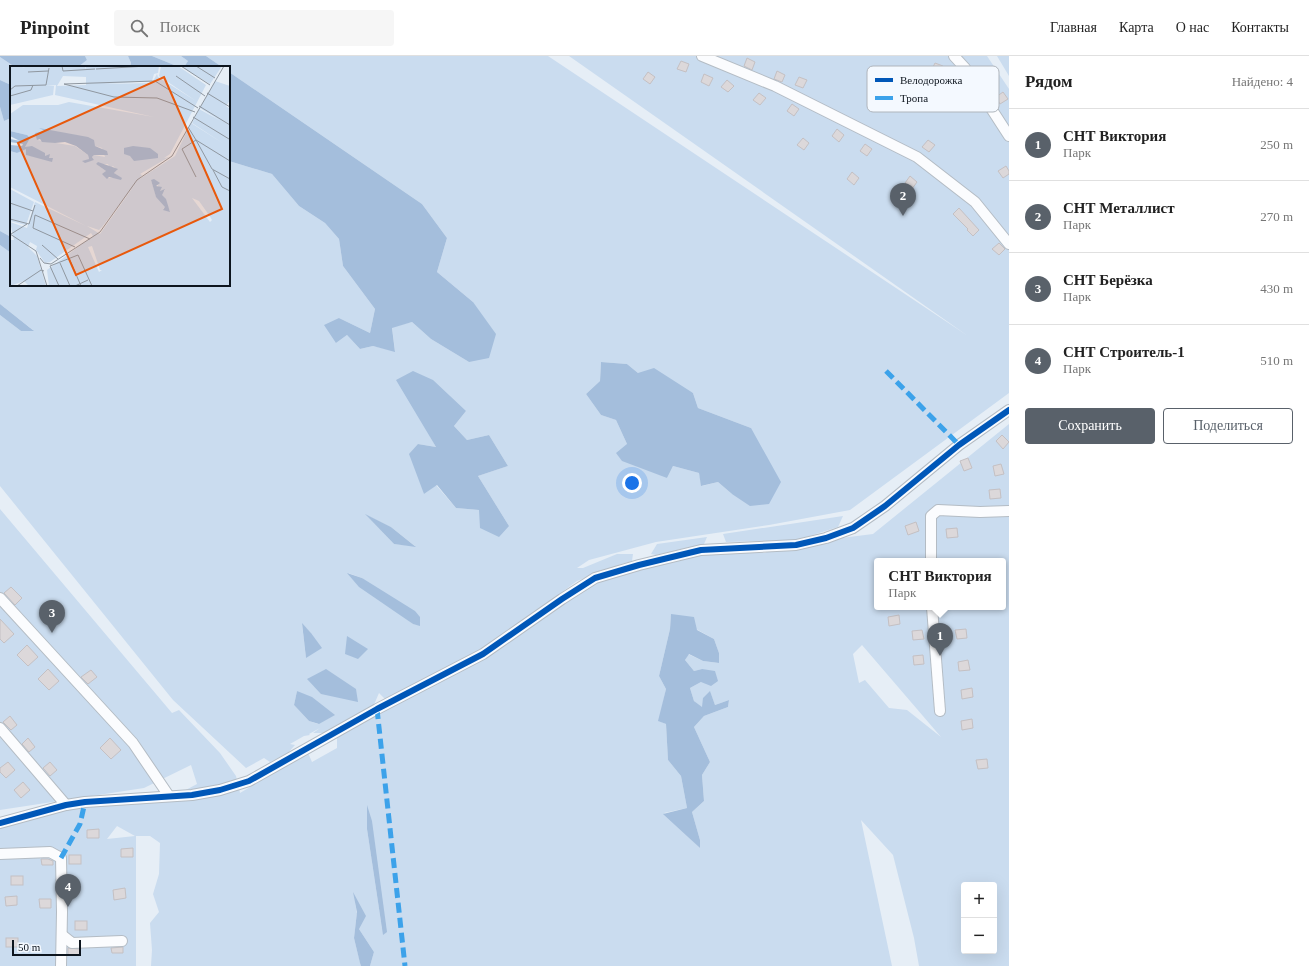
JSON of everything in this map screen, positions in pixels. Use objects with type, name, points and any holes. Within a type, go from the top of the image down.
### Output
[{"type":"street","points":[[702,56],[775,86],[917,157],[975,202],[1009,244]]},
{"type":"street","points":[[954,56],[963,66]]},
{"type":"street","points":[[993,112],[1009,136]]},
{"type":"street","points":[[0,823],[66,805],[85,802],[192,795],[220,790],[249,782],[377,709],[483,654],[562,598],[595,578],[639,564],[701,550],[796,545],[826,538],[853,528],[885,506],[960,445],[1009,410]]},
{"type":"street","points":[[931,558],[931,516],[938,510],[980,512],[1009,511]]},
{"type":"street","points":[[0,598],[133,743],[169,796]]},
{"type":"street","points":[[932,610],[940,711]]},
{"type":"street","points":[[0,728],[66,805]]},
{"type":"street","points":[[0,854],[50,852],[61,858],[61,966]]},
{"type":"street","points":[[62,935],[72,943],[122,941]]},
{"type":"shaded area","points":[[85,56],[128,56],[131,63],[130,66],[79,66],[87,60]]},
{"type":"shaded area","points":[[85,56],[87,60],[79,66],[14,66],[0,57]]},
{"type":"shaded area","points":[[128,56],[152,56],[177,66],[130,66],[131,63]]},
{"type":"shaded area","points":[[152,56],[181,56],[188,61],[185,66],[177,66]]},
{"type":"shaded area","points":[[181,56],[206,56],[221,66],[185,66],[188,61]]},
{"type":"shaded area","points":[[206,56],[548,56],[968,336],[569,56],[987,56],[994,66],[867,66],[867,112],[999,112],[999,74],[1009,89],[1009,393],[850,510],[769,525],[656,542],[589,560],[577,568],[583,568],[617,554],[633,554],[632,561],[577,581],[527,618],[477,651],[386,700],[379,693],[373,707],[325,733],[313,733],[320,728],[309,734],[310,735],[304,736],[290,744],[295,745],[288,753],[270,762],[264,758],[246,768],[173,700],[0,486],[0,315],[21,331],[33,330],[0,304],[0,245],[10,252],[10,286],[230,286],[230,161],[272,174],[299,206],[325,223],[339,239],[343,266],[375,309],[370,333],[339,318],[336,343],[347,335],[360,349],[373,346],[395,351],[392,327],[412,322],[431,339],[469,362],[473,302],[437,272],[447,238],[422,204],[230,73],[230,66],[221,66]],"holes":[[[601,362],[627,364],[638,373],[693,393],[698,408],[751,428],[732,494],[718,482],[702,486],[699,473],[673,466],[667,478],[627,444],[616,420],[601,415],[586,394],[600,381]],[[466,411],[454,426],[467,440],[489,435],[508,466],[478,476],[509,526],[479,510],[456,508],[436,485],[424,494],[418,444],[436,447],[418,415]],[[366,515],[391,527],[415,546],[394,544]],[[348,573],[362,578],[420,625],[413,624]],[[302,624],[311,633],[306,658]],[[297,691],[334,715],[318,724],[309,721],[294,705]]]},
{"type":"shaded area","points":[[997,56],[1009,56],[1009,76]]},
{"type":"shaded area","points":[[0,57],[14,66],[10,66],[10,85],[0,80]]},
{"type":"shaded area","points":[[230,73],[422,204],[447,238],[437,272],[473,302],[496,334],[489,358],[469,362],[431,339],[412,322],[392,328],[395,352],[373,346],[360,349],[347,335],[336,343],[324,325],[339,318],[370,333],[375,309],[343,266],[339,239],[325,223],[299,206],[272,174],[230,161]]},
{"type":"shaded area","points":[[0,80],[10,85],[10,118],[4,121],[0,107]]},
{"type":"shaded area","points":[[0,107],[4,121],[10,118],[10,236],[0,231]]},
{"type":"shaded area","points":[[0,231],[10,236],[10,252],[0,245]]},
{"type":"shaded area","points":[[0,304],[34,331],[21,331],[0,315]]},
{"type":"shaded area","points":[[601,362],[627,364],[638,373],[654,368],[693,393],[698,408],[751,428],[781,482],[769,504],[750,506],[718,482],[701,486],[699,473],[673,466],[667,478],[622,461],[616,453],[627,444],[616,420],[601,415],[586,394],[600,381]]},
{"type":"shaded area","points":[[413,371],[433,380],[466,411],[454,426],[467,440],[489,435],[508,466],[478,476],[509,526],[499,537],[480,528],[479,510],[456,508],[437,485],[424,494],[409,454],[418,444],[436,447],[396,380]]},
{"type":"shaded area","points":[[1009,424],[1009,966],[919,966],[914,938],[893,855],[861,820],[892,966],[370,966],[374,952],[359,929],[357,913],[354,938],[361,966],[151,966],[152,950],[150,923],[159,912],[153,894],[159,874],[160,843],[150,836],[136,836],[136,966],[0,966],[0,826],[66,807],[169,799],[197,784],[191,765],[144,788],[0,810],[0,509],[172,713],[179,710],[220,753],[236,776],[240,793],[308,753],[312,762],[337,748],[337,734],[409,698],[520,635],[599,580],[707,553],[767,553],[763,551],[841,535],[841,538],[873,534]],"holes":[[[671,615],[714,639],[719,653],[719,663],[703,661],[688,654],[685,660],[694,671],[702,669],[701,682],[690,688],[694,701],[702,708],[710,692],[715,705],[729,700],[728,707],[704,716],[694,727],[710,762],[702,775],[704,801],[692,812],[700,840],[700,848],[664,813],[687,808],[681,776],[668,760],[666,724],[659,721],[666,689],[659,676],[670,629]],[[862,645],[941,737],[907,710],[889,708],[865,680],[859,683],[853,654]],[[367,806],[383,935],[367,829]],[[117,826],[135,836],[107,839]]]},
{"type":"shaded area","points":[[365,514],[391,527],[416,547],[394,544]]},
{"type":"shaded area","points":[[843,516],[838,527],[797,540],[726,542],[723,534]]},
{"type":"shaded area","points":[[707,537],[704,544],[656,555],[651,554],[657,544]]},
{"type":"shaded area","points":[[347,573],[362,578],[415,611],[420,617],[420,626],[413,624],[359,587]]},
{"type":"shaded area","points":[[671,614],[694,617],[697,630],[714,639],[719,653],[719,663],[703,661],[689,654],[685,660],[694,671],[702,669],[715,671],[718,681],[711,686],[701,682],[690,688],[694,701],[702,707],[703,698],[710,691],[715,705],[729,700],[728,707],[704,716],[694,727],[710,762],[702,775],[704,801],[692,812],[700,840],[700,848],[663,814],[687,808],[681,776],[668,760],[666,724],[658,721],[666,689],[659,676],[670,629]]},
{"type":"shaded area","points":[[302,623],[322,648],[306,658]]},
{"type":"shaded area","points":[[347,636],[368,649],[358,659],[345,654]]},
{"type":"shaded area","points":[[326,669],[356,689],[358,702],[321,694],[307,679]]},
{"type":"shaded area","points":[[297,691],[312,697],[335,715],[319,724],[309,721],[294,705]]},
{"type":"shaded area","points":[[367,805],[372,821],[387,932],[383,935],[367,829]]},
{"type":"shaded area","points":[[353,892],[366,916],[359,929],[374,952],[370,966],[361,966],[354,938],[357,912]]},
{"type":"building","points":[[747,58],[755,62],[752,70],[744,66]]},
{"type":"building","points":[[681,61],[689,64],[686,72],[677,69]]},
{"type":"building","points":[[935,63],[943,66],[934,66]]},
{"type":"building","points":[[777,71],[785,75],[782,82],[774,79]]},
{"type":"building","points":[[648,72],[655,77],[650,84],[643,79]]},
{"type":"building","points":[[704,74],[713,78],[709,86],[701,82]]},
{"type":"building","points":[[799,77],[807,80],[803,88],[795,85]]},
{"type":"building","points":[[727,80],[734,86],[728,92],[721,87]]},
{"type":"building","points":[[1003,92],[1008,99],[1000,104],[999,95]]},
{"type":"building","points":[[759,93],[766,98],[760,105],[753,100]]},
{"type":"building","points":[[792,104],[799,109],[794,116],[787,111]]},
{"type":"building","points":[[837,129],[844,135],[839,142],[832,136]]},
{"type":"building","points":[[803,138],[809,143],[804,150],[797,145]]},
{"type":"building","points":[[928,140],[935,145],[929,152],[922,147]]},
{"type":"building","points":[[865,144],[872,149],[867,156],[860,151]]},
{"type":"building","points":[[1006,166],[1009,174],[1003,178],[998,171]]},
{"type":"building","points":[[852,172],[859,178],[854,185],[847,179]]},
{"type":"building","points":[[910,176],[917,182],[912,189],[905,183]]},
{"type":"building","points":[[959,208],[979,230],[973,236],[953,214]]},
{"type":"building","points":[[999,243],[1005,249],[999,255],[992,249]]},
{"type":"building","points":[[1002,435],[1009,442],[1003,449],[996,441]]},
{"type":"building","points":[[968,458],[972,468],[964,471],[960,461]]},
{"type":"building","points":[[1001,464],[1004,474],[995,476],[993,466]]},
{"type":"building","points":[[1000,489],[1001,498],[990,499],[989,490]]},
{"type":"building","points":[[916,522],[919,531],[908,535],[905,526]]},
{"type":"building","points":[[957,528],[958,537],[947,538],[946,529]]},
{"type":"building","points":[[11,587],[22,598],[15,605],[4,593]]},
{"type":"building","points":[[899,615],[900,624],[889,626],[888,617]]},
{"type":"building","points":[[0,619],[14,634],[4,643],[0,639]]},
{"type":"building","points":[[966,629],[967,638],[957,639],[955,630]]},
{"type":"building","points":[[922,630],[924,639],[913,640],[912,631]]},
{"type":"building","points":[[27,645],[38,657],[28,666],[17,655]]},
{"type":"building","points":[[923,655],[924,664],[914,665],[913,656]]},
{"type":"building","points":[[968,660],[970,670],[959,671],[958,662]]},
{"type":"building","points":[[48,669],[59,681],[49,690],[38,679]]},
{"type":"building","points":[[91,670],[97,677],[88,684],[81,677]]},
{"type":"building","points":[[972,688],[973,697],[962,699],[961,690]]},
{"type":"building","points":[[10,716],[17,725],[11,730],[3,722]]},
{"type":"building","points":[[972,719],[973,728],[962,730],[961,721]]},
{"type":"building","points":[[28,738],[35,747],[29,752],[22,744]]},
{"type":"building","points":[[110,738],[121,750],[111,759],[100,748]]},
{"type":"building","points":[[987,759],[988,768],[978,769],[976,760]]},
{"type":"building","points":[[8,762],[15,770],[6,778],[0,772],[0,768]]},
{"type":"building","points":[[50,762],[57,770],[50,776],[43,768]]},
{"type":"building","points":[[23,782],[30,790],[21,798],[14,790]]},
{"type":"building","points":[[99,829],[99,838],[87,838],[87,830]]},
{"type":"building","points":[[133,848],[133,857],[121,857],[121,849]]},
{"type":"building","points":[[69,855],[81,855],[81,864],[69,864]]},
{"type":"building","points":[[41,859],[53,861],[53,865],[42,865]]},
{"type":"building","points":[[11,876],[23,876],[23,885],[11,885]]},
{"type":"building","points":[[125,888],[126,898],[114,900],[113,890]]},
{"type":"building","points":[[17,896],[17,905],[6,906],[5,897]]},
{"type":"building","points":[[39,899],[51,899],[51,908],[40,908]]},
{"type":"building","points":[[75,921],[87,921],[87,930],[75,930]]},
{"type":"building","points":[[6,938],[18,938],[18,947],[6,947]]},
{"type":"building","points":[[123,947],[123,953],[112,953],[111,948]]},
{"type":"building","points":[[68,948],[80,949],[80,955],[68,955]]},
{"type":"marked path","points":[[886,371],[959,445]]},
{"type":"marked path","points":[[377,709],[405,966]]},
{"type":"marked path","points":[[61,858],[80,824],[85,802]]},
{"type":"cycle path","points":[[0,823],[66,805],[85,802],[192,795],[220,790],[249,781],[377,709],[483,654],[595,578],[639,565],[701,550],[796,545],[826,538],[853,528],[885,506],[959,445],[1009,410]]},
{"type":"place","name":"СНТ Металлист","points":[[903,216]]},
{"type":"place","name":"СНТ Берёзка","points":[[52,633]]},
{"type":"place","name":"СНТ Виктория","points":[[940,656]]},
{"type":"place","name":"СНТ Строитель-1","points":[[68,907]]}]
